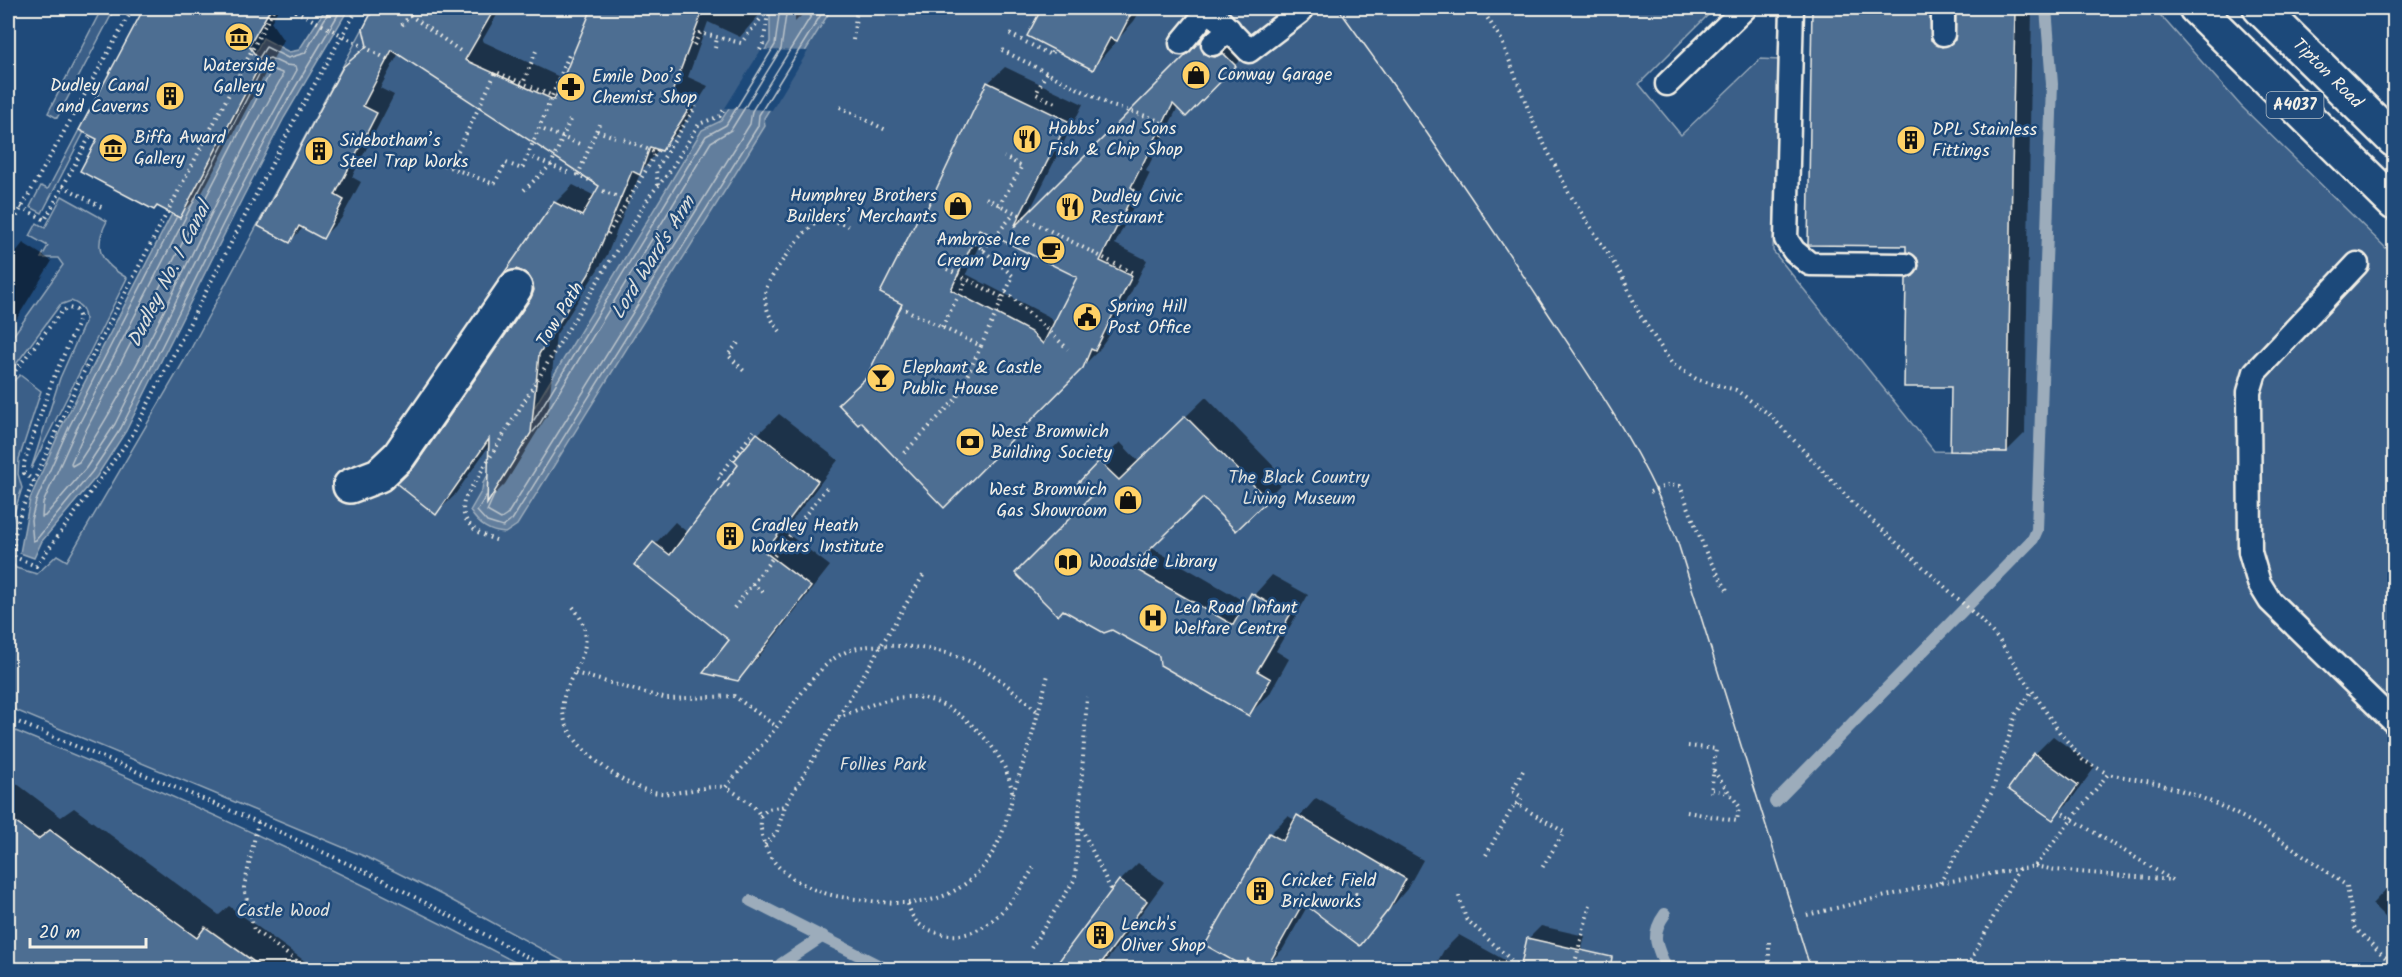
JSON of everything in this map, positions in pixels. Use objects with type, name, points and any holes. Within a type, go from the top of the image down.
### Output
[{"type":"main road","name":"A4037","points":[[2196,8],[2394,202]]},
{"type":"main road","name":"Tipton Road","points":[[2260,8],[2394,140]]},
{"type":"main road","points":[[350,486],[379,476],[399,456],[515,288]]},
{"type":"lane","points":[[1180,43],[1210,8],[1221,36],[1249,51],[1300,12],[1301,8]]},
{"type":"lane","points":[[1667,84],[1745,8]]},
{"type":"lane","points":[[1792,8],[1786,239],[1794,251],[1810,264],[1906,265]]},
{"type":"lane","points":[[1943,8],[1944,34]]},
{"type":"lane","points":[[2357,264],[2255,372],[2249,392],[2250,552],[2259,583],[2270,601],[2394,722]]},
{"type":"path","points":[[8,232],[133,8]]},
{"type":"path","points":[[274,8],[78,382],[24,502],[14,541],[15,557],[36,566],[132,437],[339,35],[358,8]]},
{"type":"path","points":[[291,8],[387,59]]},
{"type":"path","points":[[386,13],[389,8]]},
{"type":"path","points":[[400,8],[463,53]]},
{"type":"path","points":[[853,40],[857,8]]},
{"type":"path","points":[[1481,8],[1501,39],[1534,124],[1569,193],[1623,276],[1641,315],[1672,364],[1698,380],[1736,390],[1770,415],[1854,504],[1980,619],[1999,640],[2060,733],[2083,760],[2108,774],[2167,786],[2223,807],[2288,843],[2346,886],[2354,927],[2394,966]]},
{"type":"path","points":[[694,45],[700,33],[741,43],[767,10]]},
{"type":"path","points":[[760,50],[763,45],[767,10]]},
{"type":"path","points":[[402,25],[410,15]]},
{"type":"path","points":[[1010,33],[1051,55],[1053,49]]},
{"type":"path","points":[[715,48],[717,38]]},
{"type":"path","points":[[1002,50],[1112,106],[1153,118],[1167,126],[1153,152],[1150,150]]},
{"type":"path","points":[[523,84],[536,51]]},
{"type":"path","points":[[553,96],[496,72],[447,166],[494,184],[506,163],[522,169],[553,96],[569,55]]},
{"type":"path","points":[[1046,73],[1036,94],[1055,103]]},
{"type":"path","points":[[658,186],[656,170],[696,106]]},
{"type":"path","points":[[840,106],[886,130]]},
{"type":"path","name":"Tow Path","points":[[496,540],[484,536],[464,518],[461,508],[465,498],[658,186],[699,124],[720,116],[725,108]]},
{"type":"path","points":[[525,190],[551,165],[570,120]]},
{"type":"path","points":[[589,180],[578,176],[599,124]]},
{"type":"path","points":[[544,130],[582,145]]},
{"type":"path","points":[[597,131],[615,137]]},
{"type":"path","points":[[21,207],[45,220],[90,136]]},
{"type":"path","points":[[608,234],[657,152],[624,139]]},
{"type":"path","points":[[999,206],[1022,166],[1004,157]]},
{"type":"path","points":[[533,158],[570,173]]},
{"type":"path","points":[[63,186],[103,208]]},
{"type":"path","points":[[603,191],[628,201]]},
{"type":"path","points":[[986,198],[1133,273]]},
{"type":"path","points":[[983,250],[1014,213]]},
{"type":"path","points":[[780,331],[772,322],[767,307],[766,290],[784,261],[805,231],[818,221],[830,220],[848,226]]},
{"type":"path","points":[[902,455],[956,399],[1013,276],[966,235]]},
{"type":"path","points":[[947,269],[1003,298]]},
{"type":"path","points":[[942,327],[967,279]]},
{"type":"path","points":[[1006,292],[1068,349]]},
{"type":"path","points":[[900,307],[981,346]]},
{"type":"path","points":[[8,380],[62,311],[69,308],[76,310],[79,316],[77,325],[51,384],[24,463],[24,473],[34,481]]},
{"type":"path","points":[[738,343],[728,355],[745,372]]},
{"type":"path","points":[[964,382],[973,390]]},
{"type":"path","points":[[729,486],[718,478],[754,431]]},
{"type":"path","points":[[1650,492],[1668,485],[1680,486],[1707,555],[1727,590]]},
{"type":"path","points":[[734,608],[827,487]]},
{"type":"path","points":[[765,845],[777,832],[785,806],[879,645],[924,574]]},
{"type":"path","points":[[752,584],[766,594]]},
{"type":"path","points":[[573,607],[582,619],[586,644],[561,703],[563,723],[584,750],[615,776],[651,792],[668,794],[705,786],[726,787],[746,801],[760,816],[765,845],[771,859],[783,873],[836,898],[908,904],[950,893],[979,870],[995,852],[1003,837],[1012,793],[1029,747],[1048,675]]},
{"type":"path","points":[[726,787],[777,727],[816,676],[834,659],[854,648],[879,645],[937,649],[959,655],[1003,680],[1037,711]]},
{"type":"path","points":[[575,673],[666,699],[734,696],[777,727]]},
{"type":"path","points":[[1940,883],[1992,792],[2016,714],[2032,691]]},
{"type":"path","points":[[838,717],[876,703],[909,697],[922,698],[953,710],[978,730],[1000,758],[1012,793]]},
{"type":"path","points":[[1030,948],[1075,879],[1087,697]]},
{"type":"path","points":[[8,718],[258,822],[438,907],[551,969]]},
{"type":"path","points":[[1688,746],[1716,749],[1711,791],[1730,794]]},
{"type":"path","points":[[1518,805],[1522,797],[1512,791],[1525,767]]},
{"type":"path","points":[[1687,812],[1737,821],[1740,806],[1713,770]]},
{"type":"path","points":[[2035,866],[2108,774]]},
{"type":"path","points":[[1486,855],[1515,803],[1564,832],[1542,868]]},
{"type":"path","points":[[760,816],[768,809],[785,806]]},
{"type":"path","points":[[1808,915],[1940,883],[2035,866],[2055,870],[2172,880],[2059,811]]},
{"type":"path","points":[[258,822],[244,888],[254,930],[309,969]]},
{"type":"path","points":[[1079,823],[1111,890]]},
{"type":"path","points":[[908,904],[913,920],[922,927],[939,933],[975,931],[1004,911],[1034,867]]},
{"type":"path","points":[[1968,966],[2019,868]]},
{"type":"path","points":[[1348,904],[1356,894],[1359,896]]},
{"type":"path","points":[[1459,896],[1466,919],[1522,969]]},
{"type":"path","points":[[1573,969],[1590,904]]},
{"type":"path","points":[[1769,942],[1769,969]]},
{"type":"green space","points":[[102,8],[115,8],[57,118],[48,113]]},
{"type":"green space","name":"The Black Country Living Museum","points":[[374,8],[1715,8],[1639,84],[1681,135],[1760,59],[1779,60],[1773,251],[1934,451],[2007,452],[2015,8],[2154,8],[2241,106],[2394,256],[2394,969],[578,969],[442,895],[366,857],[8,707],[8,557],[16,568],[37,574],[57,555],[67,561],[188,354]]},
{"type":"green space","points":[[79,130],[84,132],[42,213],[30,207],[41,186],[48,189]]},
{"type":"green space","points":[[62,196],[107,221],[100,240],[102,254],[111,267],[127,278],[31,469],[60,378],[85,322],[83,311],[78,304],[71,301],[60,305],[8,375],[8,343],[63,265],[58,258],[41,258],[48,246],[30,236],[37,223],[45,228]]},
{"type":"green space","points":[[20,375],[41,391],[19,459],[18,474],[22,488],[8,532],[8,386]]},
{"type":"green space","name":"Castle Wood","points":[[8,728],[141,783],[271,841],[400,903],[528,969],[264,969],[206,927],[197,938],[50,830],[38,839],[8,817]]},
{"type":"water","name":"Dudley No. 1 Canal","points":[[326,8],[349,8],[284,118],[126,431],[97,476],[42,541],[34,558],[20,553],[30,499],[63,424],[263,38],[289,52],[299,50]]},
{"type":"water","name":"Lord Ward's Arm","points":[[775,8],[832,8],[764,118],[765,126],[517,525],[505,533],[485,527],[470,511],[482,490],[483,483],[520,425],[528,418],[702,130],[721,121],[770,42],[770,15]]},
{"type":"pier","points":[[761,50],[808,51],[772,110],[725,108]]},
{"type":"building","name":"Dudley Canal and Caverns","points":[[144,8],[271,8],[249,46],[261,63],[180,218],[157,206],[154,210],[80,171],[97,139],[79,130]]},
{"type":"building","points":[[374,8],[495,8],[465,60],[554,100],[592,8],[704,8],[671,95],[692,104],[662,151],[650,147],[640,175],[632,171],[589,274],[539,354],[531,433],[487,504],[489,439],[436,515],[397,484],[414,467],[531,298],[534,290],[532,281],[526,273],[516,269],[504,273],[554,202],[582,216],[599,186],[392,50],[363,106],[377,113],[335,195],[344,200],[323,239],[299,226],[290,243],[258,226],[343,67],[367,46],[363,29]]},
{"type":"building","points":[[1042,8],[1134,8],[1117,41],[1110,38],[1093,70],[1027,36]]},
{"type":"building","name":"DPL Stainless Fittings","points":[[1812,8],[1930,8],[1931,40],[1942,47],[1955,40],[1956,8],[2015,8],[2007,452],[1950,451],[1951,387],[1904,387],[1906,279],[1913,276],[1919,266],[1917,258],[1906,252],[1906,246],[1808,245]]},
{"type":"building","points":[[1200,41],[1204,54],[1215,57],[1223,53],[1236,66],[1186,117],[1173,104],[1131,187],[1135,190],[1100,261],[1132,276],[1095,351],[1091,349],[1083,368],[944,508],[861,422],[858,425],[838,404],[866,378],[902,304],[880,293],[922,210],[925,213],[987,82],[1068,121],[1014,227]],"holes":[[[979,229],[1077,277],[1043,344],[1031,332],[951,290]]]},
{"type":"building","points":[[1185,416],[1268,500],[1236,531],[1203,498],[1132,567],[1233,625],[1251,593],[1290,615],[1257,671],[1271,679],[1249,716],[1160,665],[1159,656],[1112,630],[1104,633],[1063,610],[1058,616],[1015,573],[1091,497],[1077,484],[1099,461],[1119,480]]},
{"type":"building","name":"Cradley Heath Workers' Institute","points":[[757,433],[818,481],[765,552],[811,587],[738,681],[703,673],[729,640],[634,565],[653,542],[670,555],[738,465],[734,461]]},
{"type":"building","points":[[2034,753],[2078,785],[2053,820],[2008,789]]},
{"type":"building","points":[[1297,815],[1406,879],[1389,909],[1360,946],[1303,903],[1266,969],[1248,959],[1244,967],[1205,945],[1269,833],[1283,841]]},
{"type":"building","points":[[8,817],[38,839],[50,830],[197,938],[205,927],[264,969],[8,969]]},
{"type":"building","name":"Lench's Oliver Shop","points":[[1119,880],[1147,901],[1097,969],[1053,969]]},
{"type":"building","points":[[1527,938],[1612,957],[1610,969],[1520,969]]},
{"type":"waterway","points":[[1775,802],[2033,539],[2037,530],[2052,84],[2046,8]]},
{"type":"waterway","points":[[751,901],[888,970]]},
{"type":"waterway","points":[[1665,914],[1657,929],[1656,941],[1667,970]]},
{"type":"waterway","points":[[781,964],[823,936]]},
{"type":"tram line","points":[[1338,8],[1467,191],[1598,389],[1633,448],[1664,508],[1677,540],[1811,970]]},
{"type":"place","name":"Waterside Gallery","points":[[239,37]]},
{"type":"place","name":"Conway Garage","points":[[1196,75]]},
{"type":"place","name":"Emile Doo’s Chemist Shop","points":[[571,87]]},
{"type":"place","name":"Dudley Canal and Caverns","points":[[170,96]]},
{"type":"place","name":"Hobbs’ and Sons Fish & Chip Shop","points":[[1027,139]]},
{"type":"place","name":"DPL Stainless Fittings","points":[[1911,140]]},
{"type":"place","name":"Biffa Award Gallery","points":[[113,148]]},
{"type":"place","name":"Sidebotham’s Steel Trap Works","points":[[319,151]]},
{"type":"place","name":"Humphrey Brothers Builders’ Merchants","points":[[958,206]]},
{"type":"place","name":"Dudley Civic Resturant","points":[[1070,207]]},
{"type":"place","name":"Ambrose Ice Cream Dairy","points":[[1051,250]]},
{"type":"place","name":"Spring Hill Post Office","points":[[1087,317]]},
{"type":"place","name":"Elephant & Castle Public House","points":[[881,378]]},
{"type":"place","name":"West Bromwich Building Society","points":[[970,442]]},
{"type":"place","name":"West Bromwich Gas Showroom","points":[[1128,500]]},
{"type":"place","name":"Cradley Heath Workers' Institute","points":[[730,536]]},
{"type":"place","name":"Woodside Library","points":[[1068,562]]},
{"type":"place","name":"Lea Road Infant Welfare Centre","points":[[1153,618]]},
{"type":"place","name":"Cricket Field Brickworks","points":[[1260,891]]},
{"type":"place","name":"Lench's Oliver Shop","points":[[1100,935]]},
{"type":"park label","name":"Follies Park","points":[[883,765]]}]
